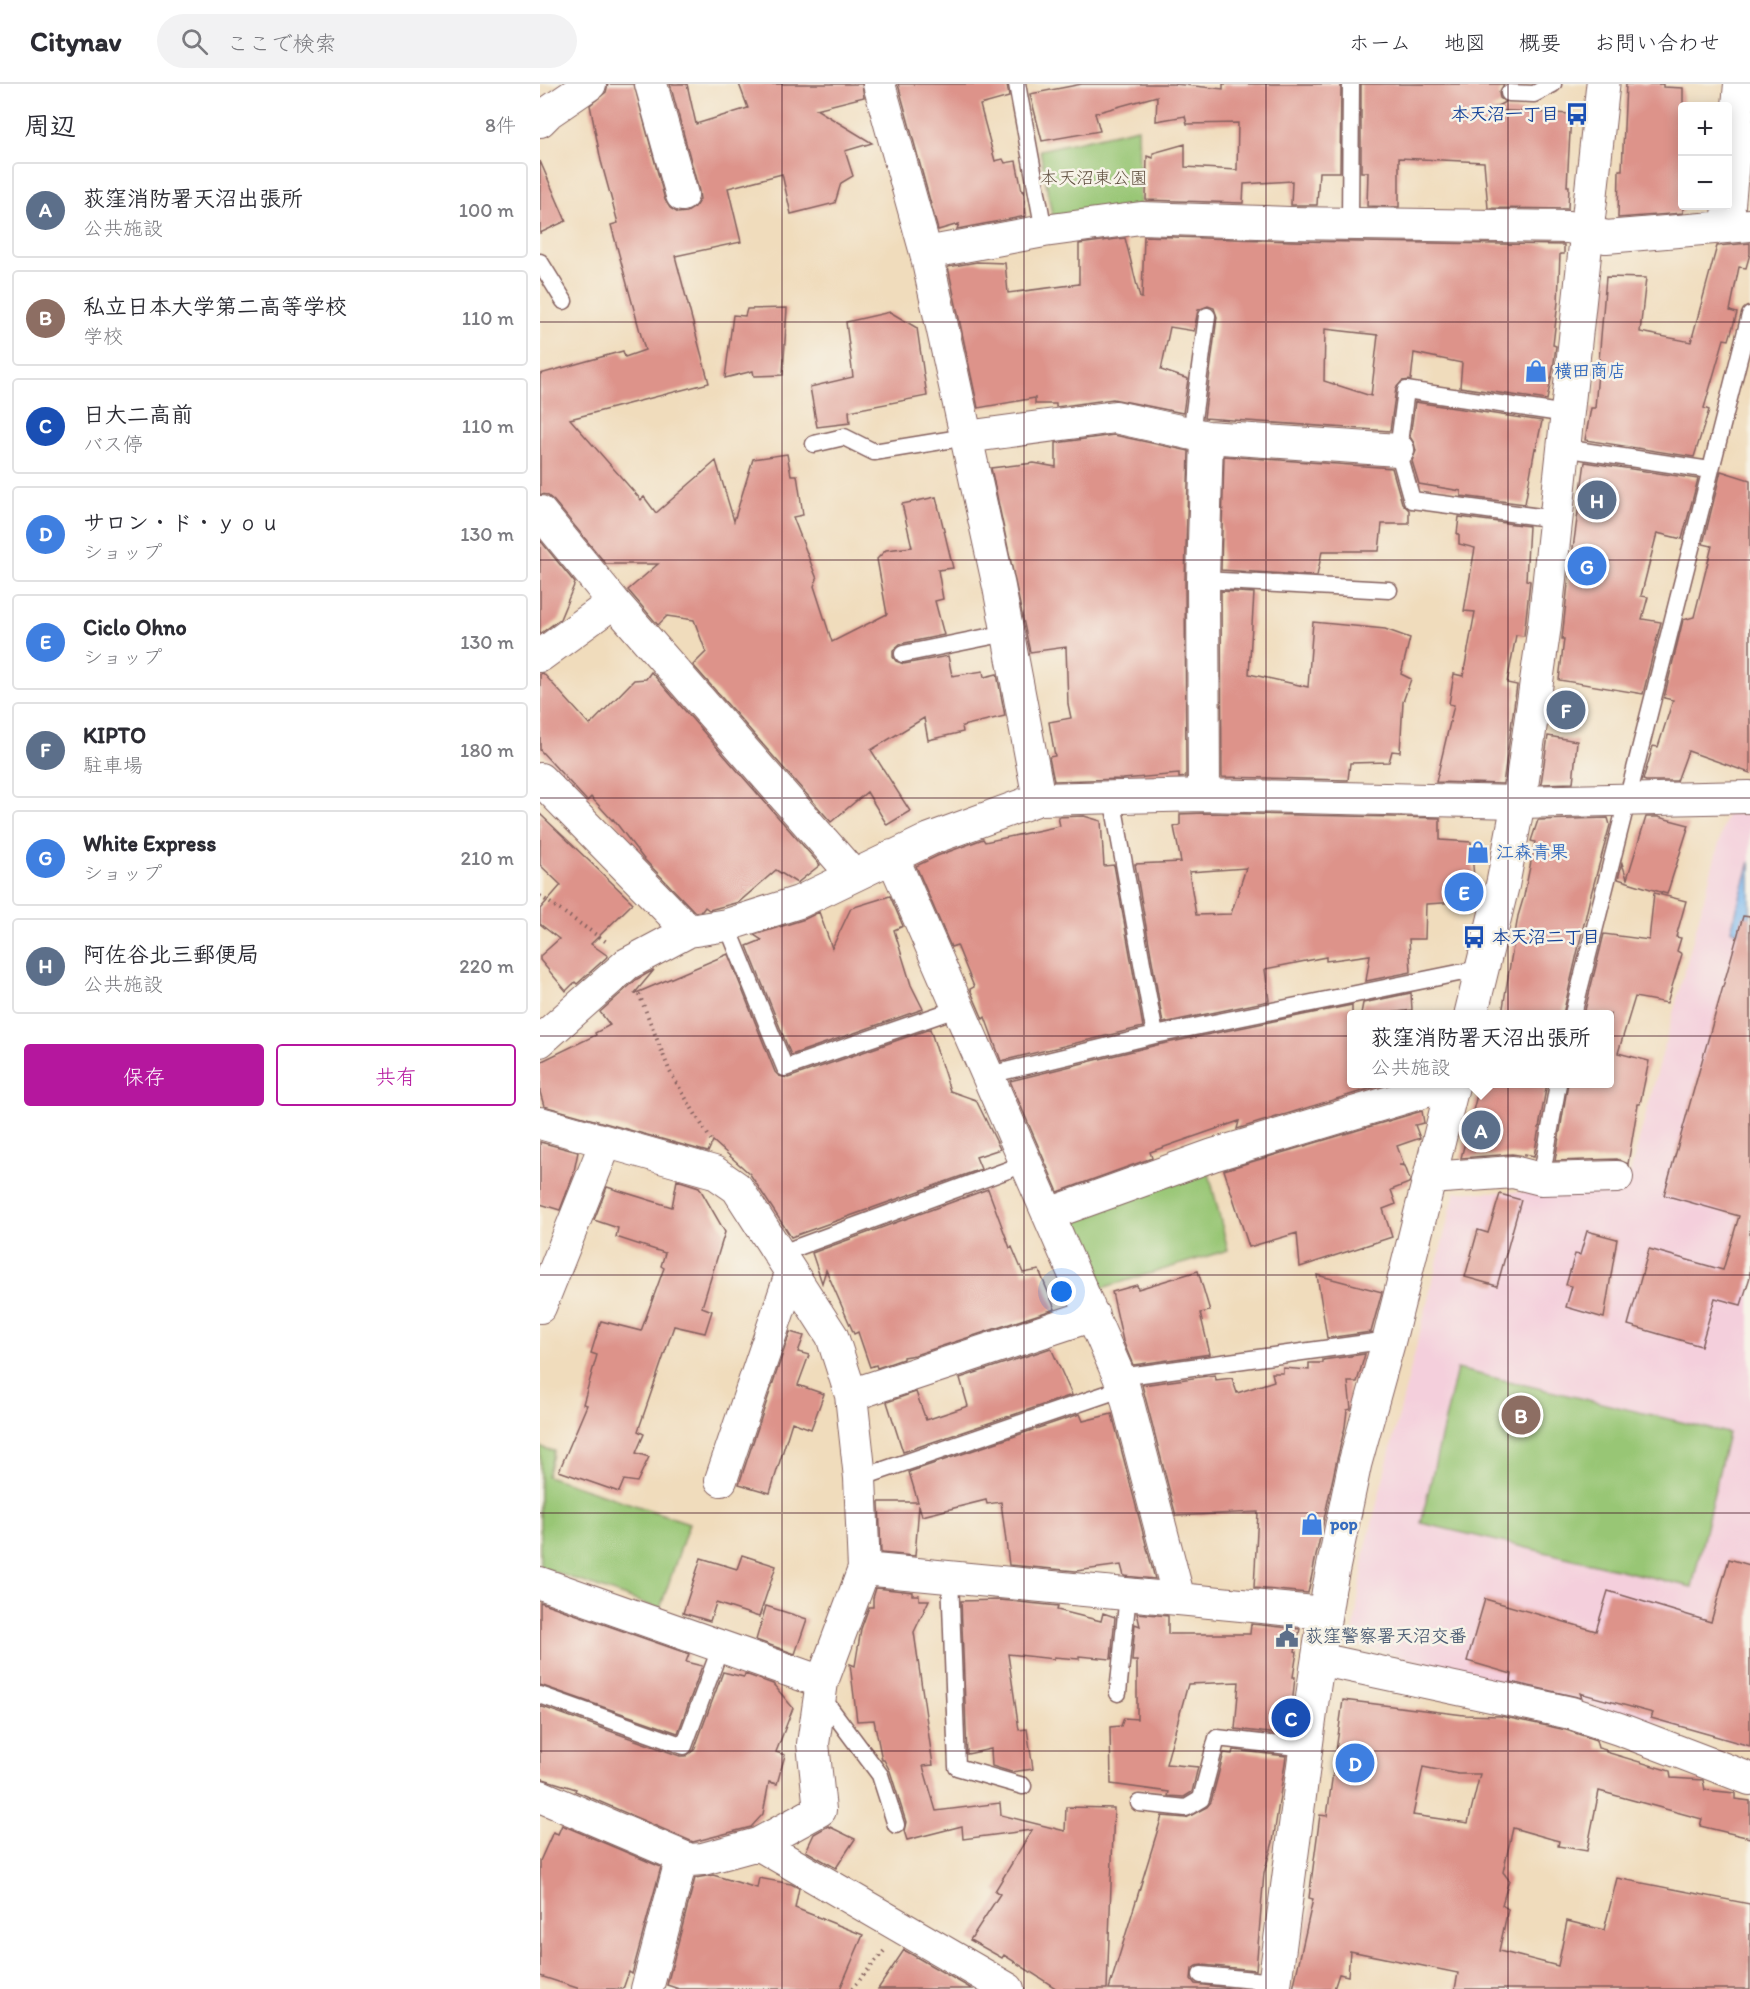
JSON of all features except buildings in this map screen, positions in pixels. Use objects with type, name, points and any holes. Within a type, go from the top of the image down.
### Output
[{"type":"street","points":[[543,112],[590,84]]},
{"type":"street","points":[[651,84],[682,195]]},
{"type":"street","points":[[879,84],[926,253],[1007,633],[1039,799]]},
{"type":"street","points":[[1472,1010],[1503,883],[1518,802],[1544,629],[1603,84]]},
{"type":"street","points":[[926,253],[1044,231],[1141,218],[1569,227],[1606,237],[1738,226],[1740,84]]},
{"type":"street","points":[[966,437],[1115,417],[1199,436],[1398,450]]},
{"type":"street","points":[[1199,436],[1203,580],[1204,795]]},
{"type":"street","points":[[540,512],[614,602],[853,874]]},
{"type":"street","points":[[540,656],[614,602]]},
{"type":"street","points":[[540,779],[689,931]]},
{"type":"street","points":[[540,1041],[627,964],[689,931],[728,925],[799,902],[853,874],[930,839],[1039,799],[1204,795],[1518,802],[1750,797]]},
{"type":"street","points":[[892,856],[1122,1383],[1179,1599]]},
{"type":"street","points":[[1049,1214],[1213,1155],[1435,1088]]},
{"type":"street","points":[[1274,1985],[1325,1613],[1355,1463],[1389,1340],[1451,1088]]},
{"type":"street","points":[[540,1123],[714,1172],[737,1188],[832,1336],[851,1395],[860,1478],[864,1569],[821,1688],[813,1744],[820,1810],[758,1844],[703,1859],[690,1860],[540,1796]]},
{"type":"street","points":[[540,1307],[606,1142]]},
{"type":"street","points":[[1430,1178],[1513,1172],[1541,1179],[1617,1177]]},
{"type":"street","points":[[721,1479],[785,1264]]},
{"type":"street","points":[[851,1395],[1093,1315]]},
{"type":"street","points":[[864,1569],[1325,1613]]},
{"type":"street","points":[[540,1583],[721,1646],[821,1688]]},
{"type":"street","points":[[1318,1659],[1571,1713],[1750,1779]]},
{"type":"street","points":[[758,1844],[1008,1989]]},
{"type":"street","points":[[647,1989],[682,1857]]},
{"type":"lane","points":[[1017,84],[1044,231]]},
{"type":"lane","points":[[1350,223],[1351,84]]},
{"type":"lane","points":[[1509,93],[1534,94],[1553,84]]},
{"type":"lane","points":[[540,262],[564,301]]},
{"type":"lane","points":[[1573,1010],[1750,315]]},
{"type":"lane","points":[[1199,436],[1207,316]]},
{"type":"lane","points":[[1555,519],[1412,500],[1398,450],[1406,390],[1567,414]]},
{"type":"lane","points":[[814,444],[844,437],[874,452],[966,437]]},
{"type":"lane","points":[[1563,448],[1710,470]]},
{"type":"lane","points":[[1203,580],[1389,590]]},
{"type":"lane","points":[[903,654],[1007,633]]},
{"type":"lane","points":[[1112,797],[1155,1035]]},
{"type":"lane","points":[[728,925],[785,1068],[959,1008]]},
{"type":"lane","points":[[988,1075],[1155,1035],[1483,968]]},
{"type":"lane","points":[[1541,1179],[1557,1088]]},
{"type":"lane","points":[[785,1264],[1027,1163]]},
{"type":"lane","points":[[860,1478],[1122,1383],[1389,1340]]},
{"type":"lane","points":[[950,1577],[957,1767],[1023,1786]]},
{"type":"lane","points":[[1118,1693],[1128,1594]]},
{"type":"lane","points":[[540,1695],[684,1746],[721,1646]]},
{"type":"lane","points":[[821,1688],[880,1775],[896,1825]]},
{"type":"lane","points":[[1139,1803],[1186,1808],[1201,1799],[1217,1738],[1306,1748]]},
{"type":"lane","points":[[1201,1975],[1274,1985]]},
{"type":"path","points":[[540,896],[619,950],[627,964],[670,1072],[716,1148]]},
{"type":"path","points":[[852,1989],[904,1928]]},
{"type":"shaded area","points":[[1727,813],[1750,814],[1750,1747],[1352,1644],[1365,1551],[1455,1192],[1625,1192]]},
{"type":"green space","name":"本天沼東公園","points":[[1138,128],[1140,207],[1054,226],[1040,150]]},
{"type":"green space","points":[[1207,1165],[1228,1250],[1092,1291],[1059,1220]]},
{"type":"green space","points":[[1457,1369],[1728,1433],[1692,1587],[1421,1523]]},
{"type":"green space","points":[[540,1447],[554,1451],[547,1476],[689,1523],[660,1609],[540,1567]]},
{"type":"water","points":[[1750,862],[1750,935],[1731,930]]},
{"type":"place","name":"本天沼一丁目","points":[[1577,114]]},
{"type":"place","name":"横田商店","points":[[1536,371]]},
{"type":"place","name":"阿佐谷北三郵便局","points":[[1597,500]]},
{"type":"place","name":"White Express","points":[[1587,566]]},
{"type":"place","name":"KIPTO","points":[[1566,710]]},
{"type":"place","name":"江森青果","points":[[1478,852]]},
{"type":"place","name":"Ciclo Ohno","points":[[1464,892]]},
{"type":"place","name":"本天沼二丁目","points":[[1474,937]]},
{"type":"place","name":"荻窪消防署天沼出張所","points":[[1481,1130]]},
{"type":"place","name":"私立日本大学第二高等学校","points":[[1521,1415]]},
{"type":"place","name":"pop","points":[[1312,1524]]},
{"type":"place","name":"荻窪警察署天沼交番","points":[[1287,1636]]},
{"type":"place","name":"日大二高前","points":[[1291,1718]]},
{"type":"place","name":"サロン・ド・ｙｏｕ","points":[[1355,1763]]}]
